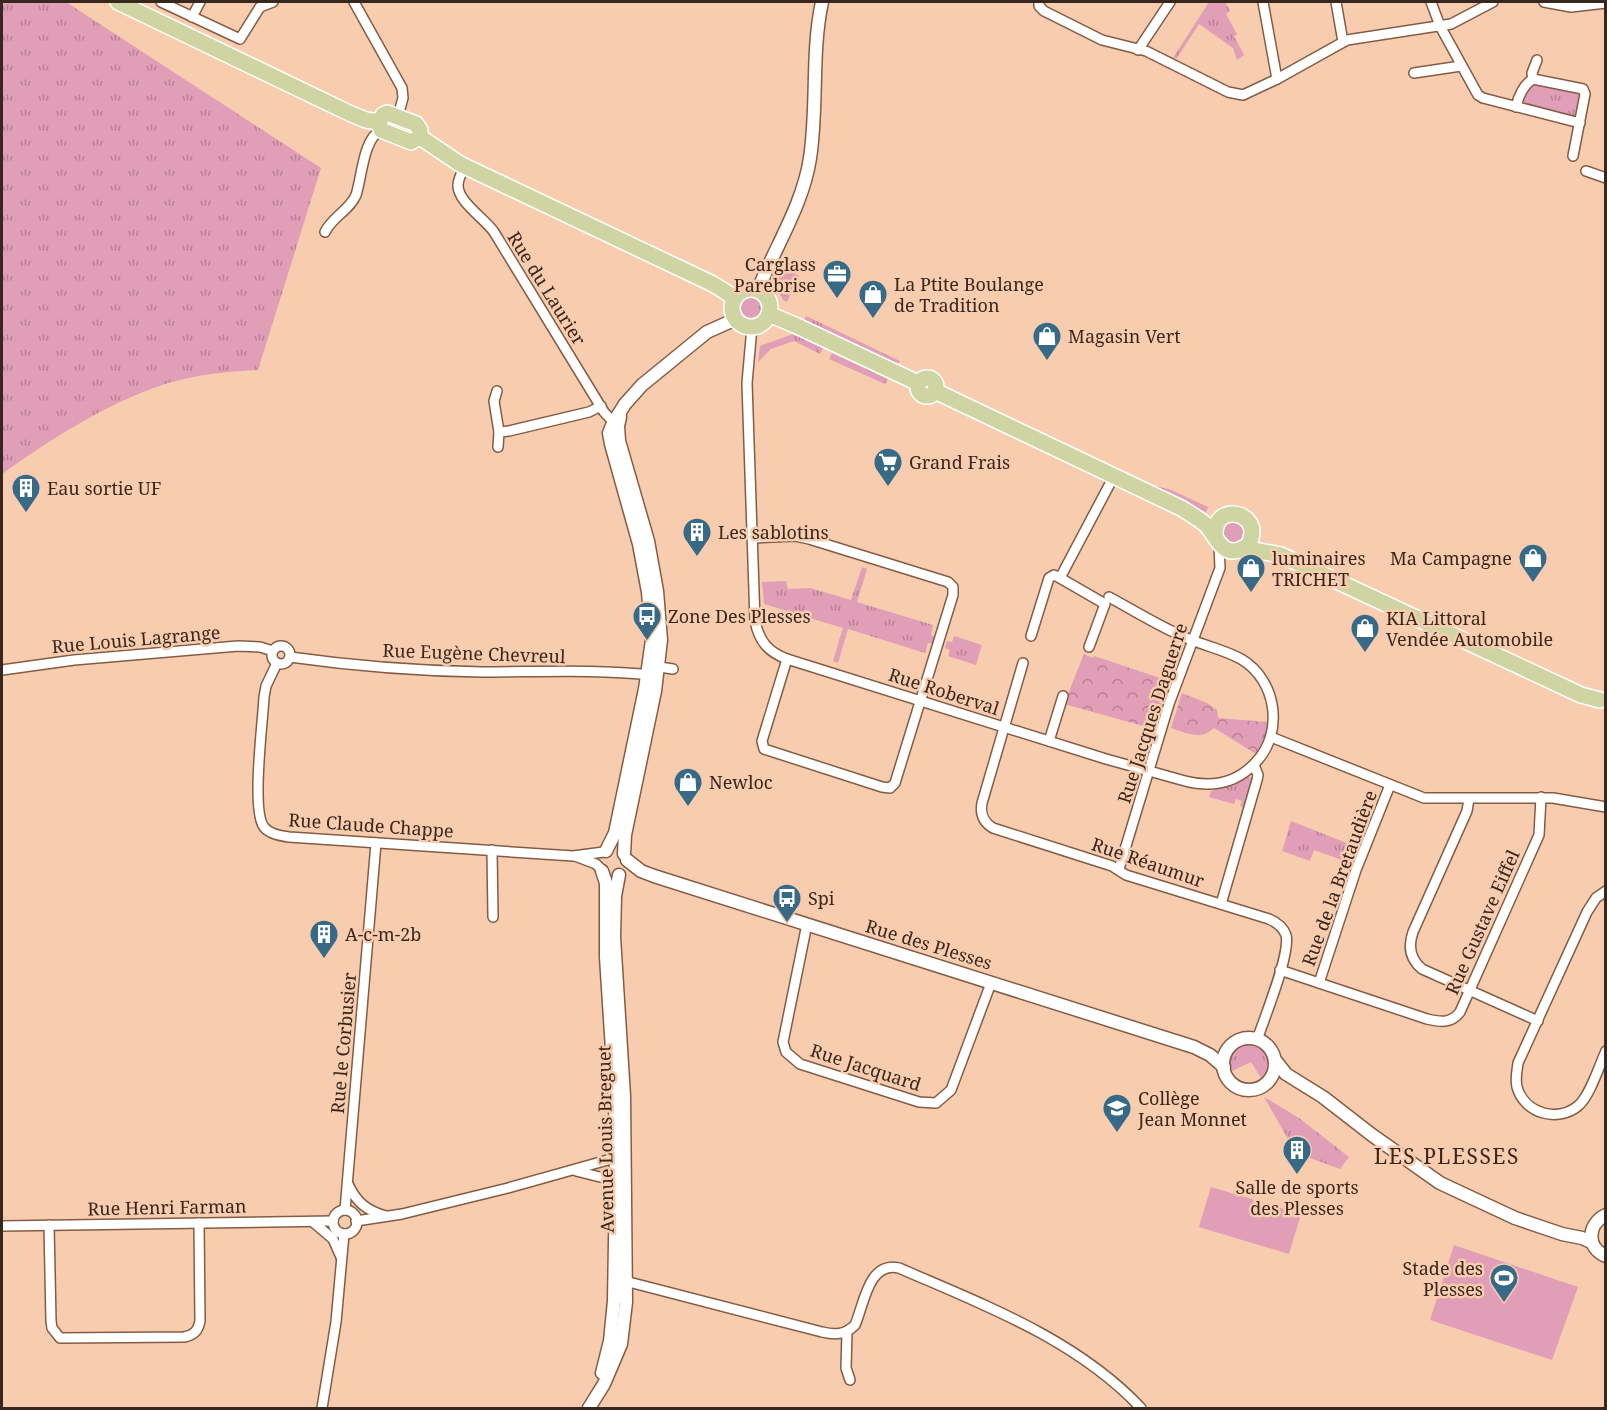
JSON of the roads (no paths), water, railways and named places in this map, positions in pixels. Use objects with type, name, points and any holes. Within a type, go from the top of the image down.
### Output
[{"type":"main road","points":[[118,2],[411,142],[420,137]]},
{"type":"main road","points":[[380,126],[383,115],[387,113],[398,116],[419,127],[420,137],[447,157],[713,284],[735,298]]},
{"type":"main road","points":[[745,290],[758,291],[765,295],[769,302],[769,314],[760,324],[752,327],[744,326],[736,319],[732,306],[735,298],[745,290]]},
{"type":"main road","points":[[769,314],[918,383],[922,395],[928,396],[935,391],[1181,508],[1203,523],[1226,550],[1281,555]]},
{"type":"main road","points":[[1181,508],[1223,517]]},
{"type":"main road","points":[[1217,539],[1216,524],[1223,517],[1233,514],[1242,516],[1249,522],[1252,530],[1281,555],[1581,696],[1604,701]]},
{"type":"main road","points":[[1239,550],[1250,541],[1252,530]]},
{"type":"street","points":[[161,2],[240,39]]},
{"type":"street","points":[[192,17],[200,2]]},
{"type":"street","points":[[232,56],[260,7],[273,2]]},
{"type":"street","points":[[354,2],[402,88],[403,98],[398,116]]},
{"type":"street","points":[[758,291],[793,212],[810,159],[816,42],[822,2]]},
{"type":"street","points":[[1039,2],[1044,12],[1102,40],[1146,51],[1227,92],[1243,95],[1347,40],[1451,24],[1492,2]]},
{"type":"street","points":[[1138,50],[1170,2]]},
{"type":"street","points":[[1263,2],[1277,79]]},
{"type":"street","points":[[1336,2],[1343,42]]},
{"type":"street","points":[[1431,2],[1440,26],[1478,95],[1580,123]]},
{"type":"street","points":[[1544,2],[1571,7],[1605,3]]},
{"type":"street","points":[[1533,79],[1532,73],[1537,60]]},
{"type":"street","points":[[1414,73],[1461,66]]},
{"type":"street","points":[[1516,107],[1518,98],[1533,79]]},
{"type":"street","points":[[1533,79],[1583,89],[1585,94],[1573,156]]},
{"type":"street","points":[[325,231],[331,221],[354,200],[372,137],[380,126]]},
{"type":"street","name":"Rue du Laurier","points":[[465,166],[458,186],[462,198],[494,232],[601,406],[616,425]]},
{"type":"street","points":[[1586,171],[1605,178]]},
{"type":"street","points":[[655,672],[615,833],[599,862],[602,870],[610,876],[620,874],[626,868],[626,835],[661,640],[657,591],[648,541],[616,425],[633,394],[642,385],[707,332],[736,319]]},
{"type":"street","name":"Rue Roberval","points":[[752,327],[747,383],[757,632],[771,651],[787,659],[1005,728],[1148,772],[1194,783],[1212,784],[1238,777],[1254,765],[1271,737],[1274,719],[1267,688],[1256,671],[1233,655],[1192,640],[1109,597]]},
{"type":"street","points":[[497,391],[494,401],[500,432],[498,447]]},
{"type":"street","points":[[500,432],[509,432],[589,412],[601,406]]},
{"type":"street","points":[[1060,578],[1114,476]]},
{"type":"street","points":[[753,538],[795,536],[809,539],[951,584],[953,595],[895,783],[890,788],[777,755],[764,749],[762,741],[787,659]]},
{"type":"street","points":[[1217,539],[1220,568]]},
{"type":"street","points":[[1220,568],[1239,550]]},
{"type":"street","name":"Rue Jacques Daguerre","points":[[1119,869],[1148,772],[1192,640],[1220,568]]},
{"type":"street","points":[[1031,636],[1049,578],[1054,575],[1105,604],[1089,647]]},
{"type":"street","name":"Rue Louis Lagrange","points":[[2,670],[74,660],[231,646],[256,646],[273,651]]},
{"type":"street","points":[[278,646],[284,646],[289,649],[290,657],[285,663],[277,663],[272,657],[273,651],[278,646]]},
{"type":"street","name":"Rue Eugène Chevreul","points":[[290,657],[364,667],[452,671],[655,672],[673,669]]},
{"type":"street","name":"Rue Claude Chappe","points":[[277,663],[266,686],[264,697],[258,799],[258,811],[264,828],[289,837],[573,855],[605,852]]},
{"type":"street","points":[[1005,728],[1023,663]]},
{"type":"street","points":[[1049,741],[1063,696]]},
{"type":"street","name":"Rue Réaumur","points":[[1005,728],[982,803],[981,812],[987,825],[1119,869],[1126,875],[1269,919],[1282,928],[1285,933],[1286,946],[1257,1040]]},
{"type":"street","points":[[1271,737],[1424,798],[1541,797],[1585,802],[1605,807]]},
{"type":"street","points":[[1221,904],[1258,776],[1254,765]]},
{"type":"street","name":"Rue de la Bretaudière","points":[[1318,982],[1353,878],[1390,784]]},
{"type":"street","name":"Rue Gustave Eiffel","points":[[1280,970],[1427,1019],[1444,1022],[1457,1016],[1539,836],[1541,797]]},
{"type":"street","points":[[1469,799],[1467,811],[1413,932],[1410,945],[1413,959],[1422,969],[1538,1021]]},
{"type":"street","name":"Rue le Corbusier","points":[[345,1210],[376,843]]},
{"type":"street","points":[[605,852],[613,849],[625,857]]},
{"type":"street","points":[[492,850],[493,917]]},
{"type":"street","name":"Rue Claude Chappe","points":[[573,855],[596,864],[602,870]]},
{"type":"street","name":"Rue des Plesses","points":[[625,857],[641,871],[654,876],[1194,1047],[1210,1055],[1224,1067]]},
{"type":"street","name":"Avenue Louis Breguet","points":[[602,870],[606,883],[606,957],[620,1156]]},
{"type":"street","name":"Rue des Plesses","points":[[620,874],[634,873],[654,876]]},
{"type":"street","name":"Avenue Louis Breguet","points":[[592,1403],[612,1367],[624,1335],[620,1156],[624,1096],[614,937],[615,896],[620,874]]},
{"type":"street","points":[[1605,891],[1596,898],[1587,912],[1518,1063],[1517,1086],[1521,1095],[1535,1110],[1555,1115],[1565,1113],[1580,1104],[1605,1051]]},
{"type":"street","name":"Rue Jacquard","points":[[807,924],[783,1042],[786,1052],[800,1064],[919,1102],[936,1103],[951,1090],[991,982]]},
{"type":"street","points":[[1305,1085],[1283,1079],[1268,1082],[1254,1090],[1242,1089],[1228,1079],[1224,1067],[1225,1055],[1230,1048],[1245,1039],[1257,1040],[1269,1048],[1283,1071],[1305,1085],[1440,1183],[1497,1211],[1562,1234],[1582,1238],[1591,1242],[1596,1250],[1605,1256]]},
{"type":"street","name":"Rue des Plesses","points":[[1194,1047],[1217,1050],[1230,1048]]},
{"type":"street","points":[[1268,1082],[1274,1071],[1275,1060]]},
{"type":"street","points":[[357,1221],[388,1217],[508,1188],[620,1156]]},
{"type":"street","points":[[573,1170],[620,1182]]},
{"type":"street","points":[[348,1181],[363,1206],[374,1213],[388,1217]]},
{"type":"street","points":[[345,1210],[353,1214],[357,1221],[353,1231],[344,1234],[335,1229],[333,1221],[336,1214],[345,1210]]},
{"type":"street","points":[[1591,1242],[1592,1227],[1598,1219],[1605,1215]]},
{"type":"street","name":"Rue Henri Farman","points":[[2,1226],[333,1221]]},
{"type":"street","points":[[311,1222],[333,1239],[342,1259]]},
{"type":"street","points":[[49,1225],[51,1322],[52,1328],[60,1338],[184,1338],[195,1333],[200,1321],[199,1223]]},
{"type":"street","points":[[1550,1229],[1577,1231],[1592,1227]]},
{"type":"street","points":[[322,1408],[336,1322],[344,1234]]},
{"type":"street","points":[[621,1280],[833,1334],[847,1332],[855,1325],[873,1278],[883,1269],[899,1268],[1022,1322],[1122,1388],[1141,1408]]},
{"type":"street","points":[[847,1332],[846,1368],[850,1380]]},
{"type":"place","name":"Carglass Parebrise","points":[[837,300]]},
{"type":"place","name":"La Ptite Boulange de Tradition","points":[[873,320]]},
{"type":"place","name":"Magasin Vert","points":[[1047,362]]},
{"type":"place","name":"Grand Frais","points":[[888,488]]},
{"type":"place","name":"Eau sortie UF","points":[[26,514]]},
{"type":"place","name":"Les sablotins","points":[[697,558]]},
{"type":"place","name":"Ma Campagne","points":[[1533,584]]},
{"type":"place","name":"luminaires TRICHET","points":[[1251,594]]},
{"type":"place","name":"Zone Des Plesses","points":[[647,642]]},
{"type":"place","name":"KIA Littoral Vendée Automobile","points":[[1365,654]]},
{"type":"place","name":"Newloc","points":[[688,808]]},
{"type":"place","name":"Spi","points":[[787,924]]},
{"type":"place","name":"A-c-m-2b","points":[[324,960]]},
{"type":"place","name":"Collège Jean Monnet","points":[[1117,1134]]},
{"type":"place","name":"Salle de sports des Plesses","points":[[1297,1176]]},
{"type":"place","name":"Stade des Plesses","points":[[1504,1304]]},
{"type":"district","name":"LES PLESSES","points":[[1447,1156]]}]
